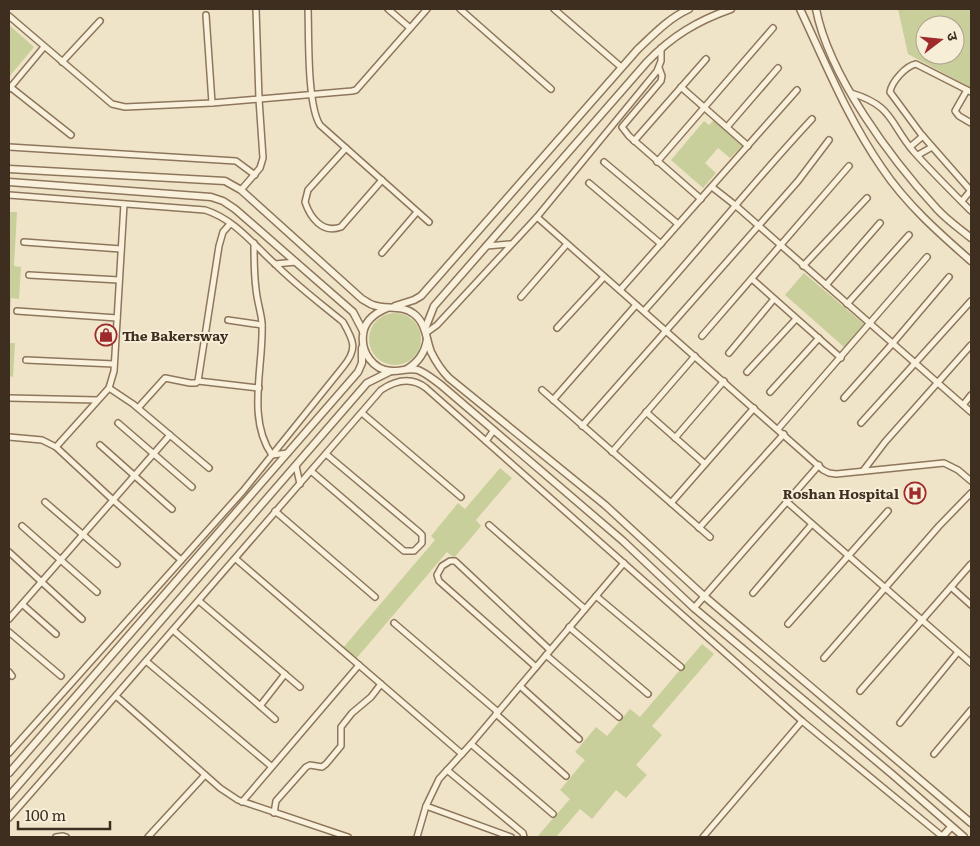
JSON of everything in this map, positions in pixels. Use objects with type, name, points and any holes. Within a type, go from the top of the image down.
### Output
[{"type":"street","points":[[241,190],[260,168],[263,158],[256,9]]},
{"type":"street","points":[[308,9],[312,94],[318,121],[428,222]]},
{"type":"street","points":[[388,9],[410,28]]},
{"type":"street","points":[[9,16],[112,104],[118,106],[212,103],[356,90],[427,9]]},
{"type":"street","points":[[460,9],[551,89]]},
{"type":"street","points":[[554,9],[621,68]]},
{"type":"street","points":[[9,773],[358,372],[362,362],[363,331],[368,320],[376,312],[421,296],[638,49],[660,28],[680,13],[689,9]]},
{"type":"street","points":[[406,369],[415,364],[422,356],[434,306],[661,47],[685,29],[711,16],[731,9]]},
{"type":"street","points":[[800,9],[847,108],[882,168],[926,222],[971,261]]},
{"type":"street","points":[[816,9],[830,52],[856,103],[896,159],[938,210],[971,238]]},
{"type":"street","points":[[206,15],[212,103]]},
{"type":"street","points":[[62,62],[100,21]]},
{"type":"street","points":[[657,162],[773,28]]},
{"type":"street","points":[[44,47],[9,88],[71,135]]},
{"type":"street","points":[[661,47],[659,68],[662,76],[661,81],[622,124],[624,131],[634,141],[701,199]]},
{"type":"street","points":[[634,141],[706,59]]},
{"type":"street","points":[[962,202],[971,190],[932,147],[891,96],[890,92],[894,82],[910,66],[916,64],[969,91],[956,111],[959,116],[971,123]]},
{"type":"street","points":[[426,334],[437,325],[536,218],[612,128],[659,68]]},
{"type":"street","points":[[727,127],[778,68]]},
{"type":"street","points":[[681,87],[748,146]]},
{"type":"street","points":[[620,290],[798,90]]},
{"type":"street","points":[[851,93],[874,102],[886,111],[910,147],[971,211]]},
{"type":"street","points":[[644,311],[812,119]]},
{"type":"street","points":[[910,147],[923,136]]},
{"type":"street","points":[[582,426],[798,181],[829,140]]},
{"type":"street","points":[[9,147],[236,161],[255,174]]},
{"type":"street","points":[[918,156],[932,147]]},
{"type":"street","points":[[346,148],[308,190],[305,202],[315,221],[323,226],[341,227],[382,180]]},
{"type":"street","points":[[604,162],[678,224]]},
{"type":"street","points":[[702,336],[849,166]]},
{"type":"street","points":[[9,169],[226,181],[241,190],[362,299],[373,305],[405,308],[414,314],[421,321],[438,366],[449,378],[605,505],[704,596],[971,823]]},
{"type":"street","points":[[9,182],[211,197],[223,201],[235,209],[353,312],[363,331]]},
{"type":"street","points":[[588,183],[660,244]]},
{"type":"street","points":[[712,186],[971,412]]},
{"type":"street","points":[[9,195],[205,210],[218,214],[254,242],[274,264],[343,322],[353,343],[353,352],[347,363],[243,491],[10,749]]},
{"type":"street","points":[[803,266],[867,198]]},
{"type":"street","points":[[56,447],[109,388],[114,364],[124,204]]},
{"type":"street","points":[[382,253],[417,212]]},
{"type":"street","points":[[536,218],[829,473],[836,474],[944,463],[958,470],[971,481]]},
{"type":"street","points":[[826,285],[880,223]]},
{"type":"street","points":[[198,381],[219,246],[223,232],[230,224]]},
{"type":"street","points":[[848,304],[909,235]]},
{"type":"street","points":[[24,242],[121,249]]},
{"type":"street","points":[[254,242],[254,273],[262,325],[258,405],[262,435],[265,445],[272,455]]},
{"type":"street","points":[[486,246],[510,244]]},
{"type":"street","points":[[521,297],[567,244]]},
{"type":"street","points":[[778,429],[927,257]]},
{"type":"street","points":[[274,264],[296,262]]},
{"type":"street","points":[[29,275],[119,280]]},
{"type":"street","points":[[557,328],[604,277]]},
{"type":"street","points":[[844,398],[893,344],[948,277]]},
{"type":"street","points":[[752,279],[841,358]]},
{"type":"street","points":[[728,353],[774,299]]},
{"type":"street","points":[[861,423],[916,364],[971,300]]},
{"type":"street","points":[[553,400],[636,305]]},
{"type":"street","points":[[17,311],[117,318]]},
{"type":"street","points":[[747,372],[796,318]]},
{"type":"street","points":[[228,320],[262,325]]},
{"type":"street","points":[[770,392],[819,338]]},
{"type":"street","points":[[362,343],[365,353],[372,362],[380,368],[391,371]]},
{"type":"street","points":[[863,471],[885,442],[971,345]]},
{"type":"street","points":[[612,452],[695,356]]},
{"type":"street","points":[[26,360],[114,364]]},
{"type":"street","points":[[9,796],[367,383],[391,371],[406,369],[418,370],[436,381],[617,536],[694,608],[964,837]]},
{"type":"street","points":[[138,408],[165,378],[190,383],[198,381],[258,388]]},
{"type":"street","points":[[9,818],[381,390],[387,386],[406,381],[417,381],[802,721],[943,837],[952,827]]},
{"type":"street","points":[[675,438],[724,381]]},
{"type":"street","points":[[109,388],[138,408],[209,468]]},
{"type":"street","points":[[542,390],[710,537]]},
{"type":"street","points":[[963,405],[971,395]]},
{"type":"street","points":[[9,398],[97,400]]},
{"type":"street","points":[[670,503],[754,408]]},
{"type":"street","points":[[646,412],[705,464]]},
{"type":"street","points":[[362,413],[460,497]]},
{"type":"street","points":[[118,423],[192,487]]},
{"type":"street","points":[[486,441],[494,430]]},
{"type":"street","points":[[699,528],[784,434]]},
{"type":"street","points":[[9,619],[170,435]]},
{"type":"street","points":[[9,437],[42,440],[56,447],[181,560]]},
{"type":"street","points":[[100,445],[172,509]]},
{"type":"street","points":[[272,455],[288,453]]},
{"type":"street","points":[[311,471],[404,551],[414,551],[422,543],[422,535],[419,532],[326,454]]},
{"type":"street","points":[[694,608],[819,465]]},
{"type":"street","points":[[296,466],[300,484]]},
{"type":"street","points":[[824,658],[971,493]]},
{"type":"street","points":[[786,501],[971,663]]},
{"type":"street","points":[[46,502],[117,564]]},
{"type":"street","points":[[275,511],[375,597]]},
{"type":"street","points":[[788,624],[888,512]]},
{"type":"street","points":[[753,593],[812,524]]},
{"type":"street","points":[[489,525],[585,609]]},
{"type":"street","points":[[22,526],[97,592]]},
{"type":"street","points":[[9,552],[82,619]]},
{"type":"street","points":[[236,559],[462,754]]},
{"type":"street","points":[[536,667],[439,582],[437,575],[442,566],[450,561],[455,562],[550,650]]},
{"type":"street","points":[[417,837],[426,806],[439,779],[471,744],[624,563]]},
{"type":"street","points":[[860,691],[971,564]]},
{"type":"street","points":[[951,587],[971,605]]},
{"type":"street","points":[[596,596],[681,667]]},
{"type":"street","points":[[199,601],[300,687]]},
{"type":"street","points":[[22,604],[56,634]]},
{"type":"street","points":[[394,623],[566,776]]},
{"type":"street","points":[[569,628],[648,694]]},
{"type":"street","points":[[173,630],[275,719]]},
{"type":"street","points":[[9,632],[61,676]]},
{"type":"street","points":[[900,723],[958,652]]},
{"type":"street","points":[[546,655],[619,717]]},
{"type":"street","points":[[146,661],[271,766]]},
{"type":"street","points":[[242,802],[359,665]]},
{"type":"street","points":[[260,706],[284,674]]},
{"type":"street","points":[[274,813],[276,801],[306,767],[310,765],[324,766],[340,748],[342,741],[341,727],[352,713],[371,697],[381,684]]},
{"type":"street","points":[[520,686],[579,739]]},
{"type":"street","points":[[116,696],[220,788],[242,802],[348,837]]},
{"type":"street","points":[[934,754],[971,710]]},
{"type":"street","points":[[703,837],[802,721]]},
{"type":"street","points":[[471,744],[553,814]]},
{"type":"street","points":[[447,770],[523,833],[524,837]]},
{"type":"street","points":[[148,837],[205,775]]},
{"type":"street","points":[[426,806],[511,837]]},
{"type":"street","points":[[56,837],[66,837]]},
{"type":"green space","points":[[898,9],[971,9],[971,88],[928,65],[965,65],[965,15],[915,15],[915,58],[908,54]]},
{"type":"green space","points":[[9,25],[34,47],[9,77]]},
{"type":"green space","points":[[715,119],[744,144],[730,158],[718,148],[705,163],[716,173],[703,188],[671,160],[704,121],[709,125]]},
{"type":"green space","points":[[9,212],[17,212],[14,266],[21,267],[19,299],[11,298],[9,327]]},
{"type":"green space","points":[[804,273],[864,324],[844,347],[785,295]]},
{"type":"green space","points":[[390,313],[400,313],[414,320],[421,334],[421,344],[414,358],[400,365],[390,365],[380,361],[373,354],[369,344],[369,334],[373,324],[380,317]]},
{"type":"green space","points":[[9,343],[15,343],[13,377],[9,376]]},
{"type":"green space","points":[[500,468],[512,478],[476,520],[481,526],[454,558],[447,552],[355,660],[342,649],[435,540],[431,536],[458,503],[465,509]]},
{"type":"green space","points":[[702,644],[714,654],[652,726],[662,735],[636,765],[647,775],[626,798],[616,790],[592,819],[580,809],[556,837],[537,837],[570,799],[560,790],[585,760],[575,752],[596,727],[607,736],[630,709],[640,717]]},
{"type":"place","name":"The Bakersway","points":[[106,335]]},
{"type":"place","name":"Roshan Hospital","points":[[915,493]]}]
